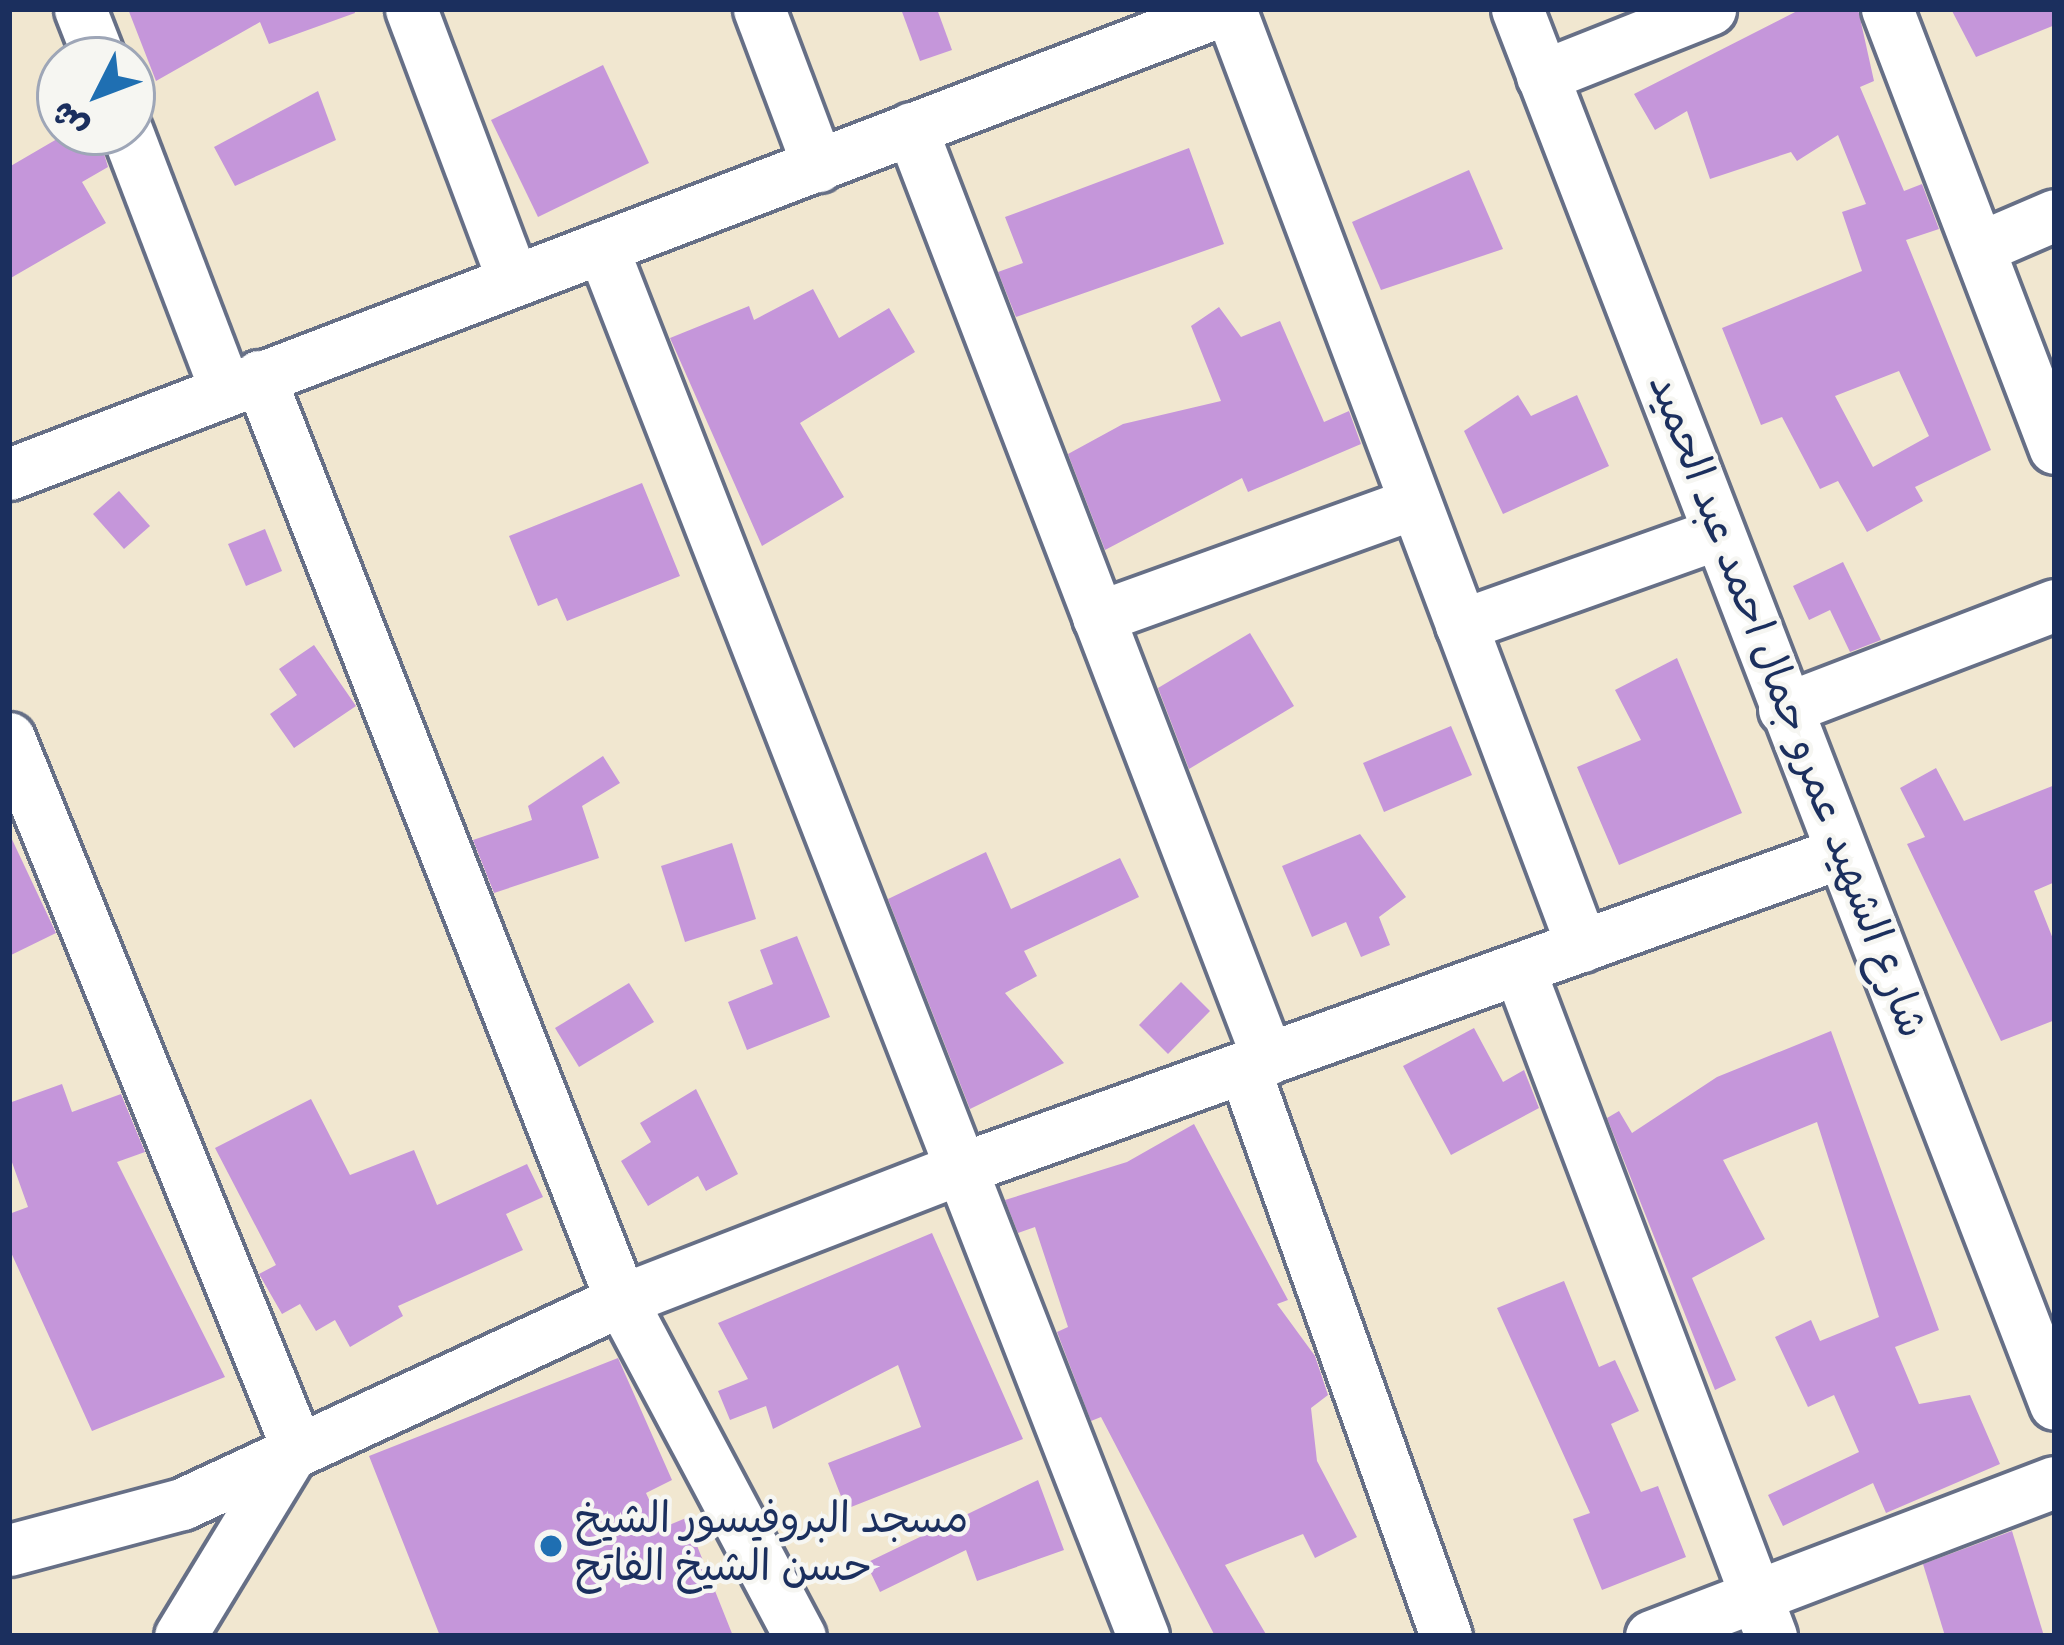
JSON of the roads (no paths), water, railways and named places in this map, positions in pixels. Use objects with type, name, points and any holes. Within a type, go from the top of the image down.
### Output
[{"type":"street","points":[[410,9],[512,281]]},
{"type":"street","points":[[758,9],[818,166]]},
{"type":"street","points":[[9,474],[818,166],[911,128],[1117,26],[1227,9],[1582,946]]},
{"type":"street","name":"شارع الشهيد عمرو جمال احمد عبد الحميد","points":[[1517,9],[1784,709],[2040,1319],[2055,1404]]},
{"type":"street","points":[[1543,76],[1710,9]]},
{"type":"street","points":[[1887,9],[1982,246],[2055,448]]},
{"type":"street","points":[[911,128],[1098,617],[1256,1063],[1446,1636]]},
{"type":"street","points":[[138,156],[242,382],[621,1300],[800,1636]]},
{"type":"street","points":[[1982,246],[2055,215]]},
{"type":"street","points":[[602,247],[956,1170],[1143,1636]]},
{"type":"street","points":[[1098,617],[1415,502]]},
{"type":"street","points":[[1461,625],[1717,534]]},
{"type":"street","points":[[1784,709],[2055,605]]},
{"type":"street","points":[[9,738],[296,1444]]},
{"type":"street","points":[[9,1550],[182,1504],[296,1444],[621,1300],[956,1170],[1842,852]]},
{"type":"street","points":[[1519,968],[1763,1615]]},
{"type":"street","points":[[180,1636],[296,1444]]},
{"type":"street","points":[[1651,1636],[1763,1615],[2055,1483]]},
{"type":"place","name":"مسجد البروفيسور الشيخ حسن الشيخ الفاتح","points":[[551,1546]]}]
